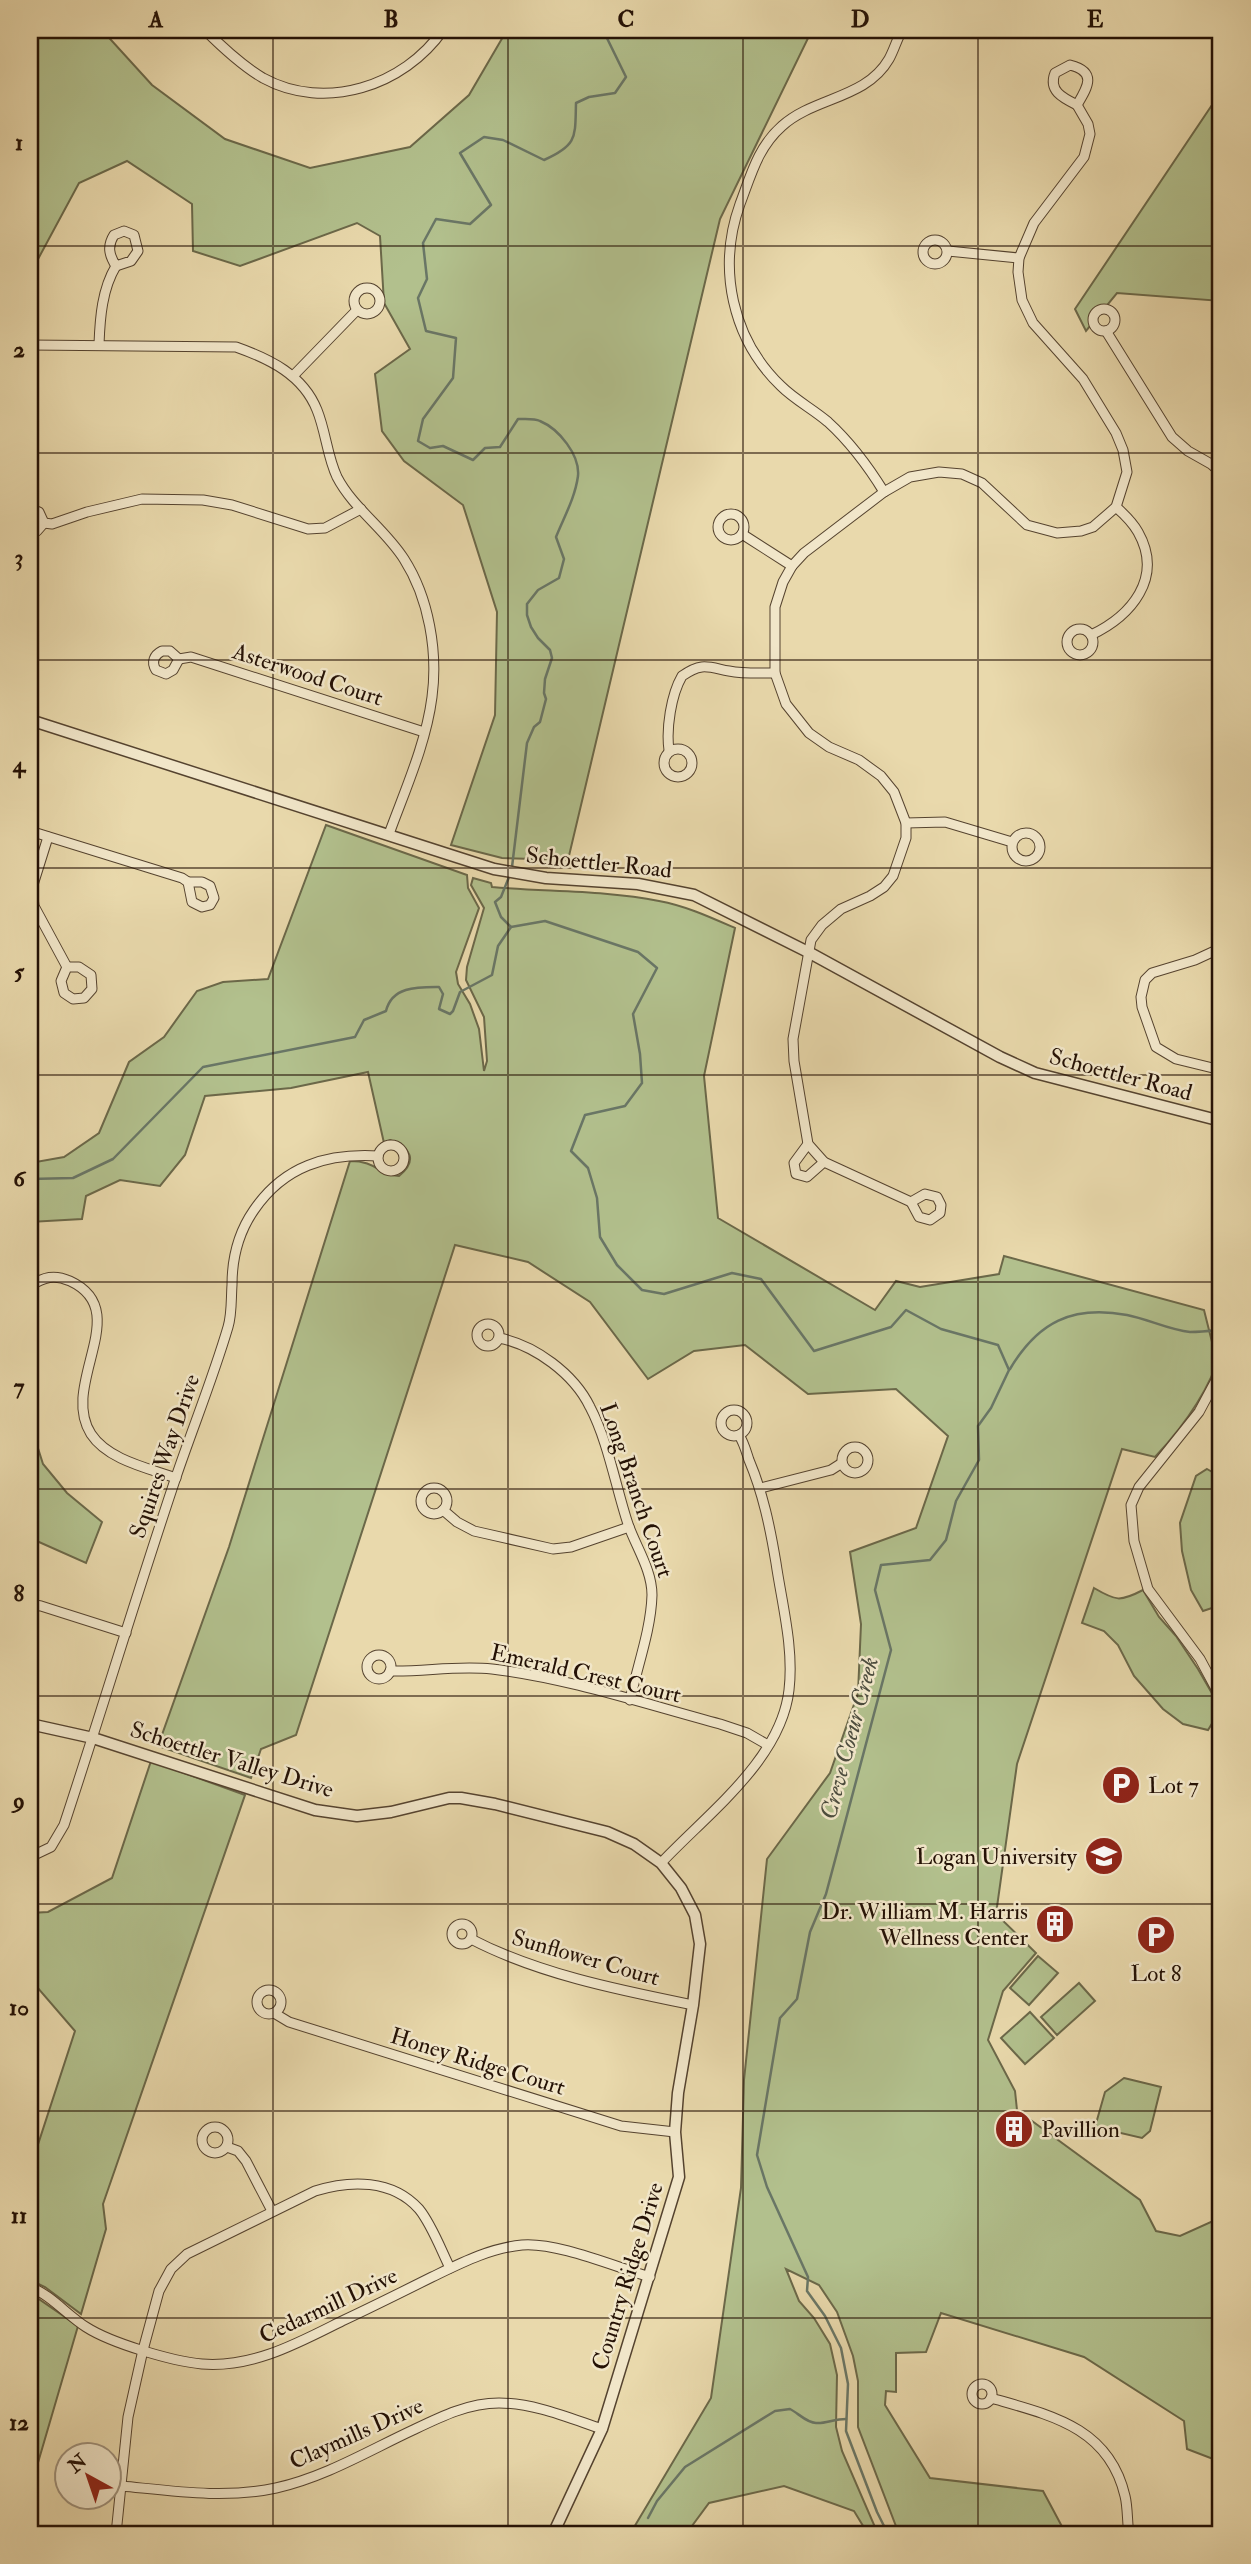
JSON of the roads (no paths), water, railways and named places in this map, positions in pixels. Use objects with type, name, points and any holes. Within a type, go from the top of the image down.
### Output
[{"type":"street","points":[[205,30],[246,67],[286,88],[308,92],[335,92],[366,87],[393,76],[416,60],[443,30]]},
{"type":"street","points":[[884,492],[842,436],[828,422],[780,386],[756,356],[737,318],[732,297],[729,259],[736,215],[757,156],[772,135],[790,118],[810,106],[861,88],[888,60],[902,30]]},
{"type":"street","points":[[911,1202],[824,1162],[808,1143],[794,1061],[793,1038],[811,940],[822,925],[841,909],[884,887],[893,876],[906,838],[906,822],[894,792],[881,776],[859,760],[829,747],[809,733],[794,716],[780,692],[775,673],[775,607],[783,582],[804,553],[884,492],[910,477],[939,472],[962,474],[982,483],[1027,525],[1057,533],[1093,527],[1116,507],[1127,472],[1123,450],[1116,433],[1083,379],[1069,361],[1041,335],[1033,323],[1020,290],[1019,258],[1034,223],[1084,157],[1090,134],[1088,124],[1077,105],[1058,95],[1053,84],[1055,73],[1070,65],[1081,68],[1088,78],[1088,89],[1077,105]]},
{"type":"street","points":[[948,251],[1019,258]]},
{"type":"street","points":[[99,344],[100,318],[108,283],[116,266]]},
{"type":"street","points":[[293,376],[357,310]]},
{"type":"street","points":[[1106,331],[1172,438],[1221,473]]},
{"type":"street","points":[[30,345],[236,347],[268,359],[293,376],[310,397],[338,478],[347,493],[390,540],[418,584],[431,636],[432,697],[424,732],[389,834]]},
{"type":"street","points":[[44,523],[52,524],[87,512],[142,499],[211,501],[233,505],[307,529],[325,528],[361,509]]},
{"type":"street","points":[[1091,635],[1113,624],[1132,606],[1142,587],[1145,572],[1143,546],[1138,531],[1116,507]]},
{"type":"street","points":[[30,508],[38,512],[44,523]]},
{"type":"street","points":[[30,534],[44,523]]},
{"type":"street","points":[[742,534],[792,566]]},
{"type":"street","name":"Asterwood Court","points":[[179,659],[191,657],[424,732]]},
{"type":"street","points":[[669,751],[668,735],[674,697],[682,676],[701,666],[747,673],[775,673]]},
{"type":"street","name":"Schoettler Road","points":[[30,720],[476,864],[515,874],[628,883],[694,895],[810,953],[1000,1057],[1035,1073],[1221,1121]]},
{"type":"street","points":[[906,822],[944,822],[1012,842]]},
{"type":"street","points":[[30,831],[188,882]]},
{"type":"street","points":[[48,837],[32,888],[34,906],[67,967]]},
{"type":"street","points":[[1221,948],[1195,960],[1152,973],[1145,980],[1141,997],[1156,1047],[1176,1059],[1221,1070]]},
{"type":"street","points":[[808,1143],[794,1163],[796,1174],[807,1177],[824,1162]]},
{"type":"street","name":"Squires Way Drive","points":[[30,1857],[51,1847],[64,1825],[176,1478],[229,1324],[233,1259],[247,1221],[267,1194],[300,1169],[317,1161],[352,1154],[378,1156]]},
{"type":"street","points":[[30,1286],[52,1276],[62,1278],[83,1290],[95,1307],[98,1329],[81,1395],[81,1405],[91,1434],[121,1457],[176,1478]]},
{"type":"street","name":"Long Branch Court","points":[[499,1338],[518,1342],[543,1356],[584,1396],[596,1421],[629,1527],[644,1561],[652,1593],[630,1700]]},
{"type":"street","points":[[1221,1371],[1199,1412],[1139,1487],[1131,1505],[1134,1541],[1149,1592],[1200,1658],[1221,1698]]},
{"type":"street","points":[[661,1863],[754,1767],[781,1722],[789,1690],[789,1658],[770,1525],[761,1488],[744,1443],[738,1435]]},
{"type":"street","points":[[761,1488],[831,1470],[842,1463]]},
{"type":"street","points":[[443,1510],[474,1531],[553,1549],[571,1547],[629,1527]]},
{"type":"street","points":[[30,1605],[41,1606],[126,1633]]},
{"type":"street","name":"Emerald Crest Court","points":[[390,1671],[410,1672],[451,1667],[530,1676],[720,1724],[747,1733],[768,1745]]},
{"type":"street","name":"Schoettler Valley Drive","points":[[30,1724],[93,1738],[315,1810],[357,1816],[391,1812],[449,1798],[478,1800],[607,1832],[634,1843],[661,1863]]},
{"type":"street","name":"Country Ridge Drive","points":[[553,2534],[602,2429],[679,2177],[675,2132],[677,2093],[693,2005],[700,1944],[695,1915],[681,1888],[661,1863]]},
{"type":"street","name":"Sunflower Court","points":[[471,1939],[498,1953],[615,1990],[693,2005]]},
{"type":"street","name":"Honey Ridge Court","points":[[274,2013],[289,2022],[621,2126],[675,2132]]},
{"type":"street","points":[[227,2147],[238,2151],[246,2161],[272,2211]]},
{"type":"street","points":[[122,2486],[128,2417],[159,2291],[171,2269],[187,2254],[272,2211],[332,2186],[364,2183],[391,2189],[418,2209],[450,2268]]},
{"type":"street","name":"Cedarmill Drive","points":[[30,2287],[88,2329],[143,2350],[202,2364],[256,2359],[289,2347],[450,2268],[498,2249],[524,2244],[549,2247],[650,2277]]},
{"type":"street","points":[[991,2398],[1056,2417],[1071,2424],[1102,2449],[1122,2484],[1129,2534]]},
{"type":"street","name":"Claymills Drive","points":[[122,2486],[223,2494],[277,2488],[335,2468],[434,2420],[480,2404],[499,2403],[542,2409],[602,2429]]},
{"type":"street","points":[[116,2534],[119,2512]]},
{"type":"waterway","name":"Creve Coeur Creek","points":[[512,867],[527,743],[534,727],[540,722],[546,699],[545,679],[552,658],[550,650],[531,627],[527,604],[538,590],[559,578],[564,559],[556,537],[574,492],[578,468],[572,451],[561,436],[535,419],[518,419],[500,447],[485,448],[473,460],[443,446],[430,448],[418,441],[423,419],[453,378],[456,338],[426,331],[418,298],[427,279],[423,243],[436,219],[470,224],[491,205],[460,153],[484,137],[503,140],[544,160],[563,150],[572,139],[576,103],[589,97],[615,93],[626,77],[603,30]]},
{"type":"waterway","name":"Creve Coeur Creek","points":[[509,877],[501,897],[495,902],[501,917],[511,927],[545,921],[638,952],[657,968],[633,1014],[642,1083],[625,1106],[585,1115],[571,1151],[588,1168],[597,1198],[600,1237],[617,1265],[642,1290],[664,1294],[732,1273],[761,1279],[814,1351],[891,1327],[906,1310],[941,1329],[998,1345],[1009,1370],[991,1408],[978,1426],[979,1460],[956,1501],[946,1540],[930,1560],[881,1565],[875,1590],[891,1650],[826,1894],[810,1932],[797,1999],[780,2018],[757,2155],[767,2187],[808,2277],[807,2291],[825,2316],[841,2348],[848,2384],[846,2431],[888,2534]]},
{"type":"waterway","points":[[30,1179],[73,1178],[113,1159],[203,1067],[355,1037],[364,1020],[386,1011],[394,997],[407,990],[439,987],[443,994],[439,1009],[450,1014],[460,992],[492,975],[498,946],[511,927]]},
{"type":"waterway","points":[[1010,1369],[1032,1339],[1058,1321],[1073,1315],[1127,1315],[1182,1331],[1217,1330],[1221,1333]]},
{"type":"waterway","points":[[648,2518],[657,2501],[685,2467],[775,2411],[790,2409],[813,2423],[846,2419]]},
{"type":"place","name":"Lot 7","points":[[1121,1785]]},
{"type":"place","name":"Logan University","points":[[1104,1856]]},
{"type":"place","name":"Dr. William M. Harris Wellness Center","points":[[1055,1924]]},
{"type":"place","name":"Lot 8","points":[[1156,1935]]},
{"type":"place","name":"Pavillion","points":[[1014,2129]]}]
